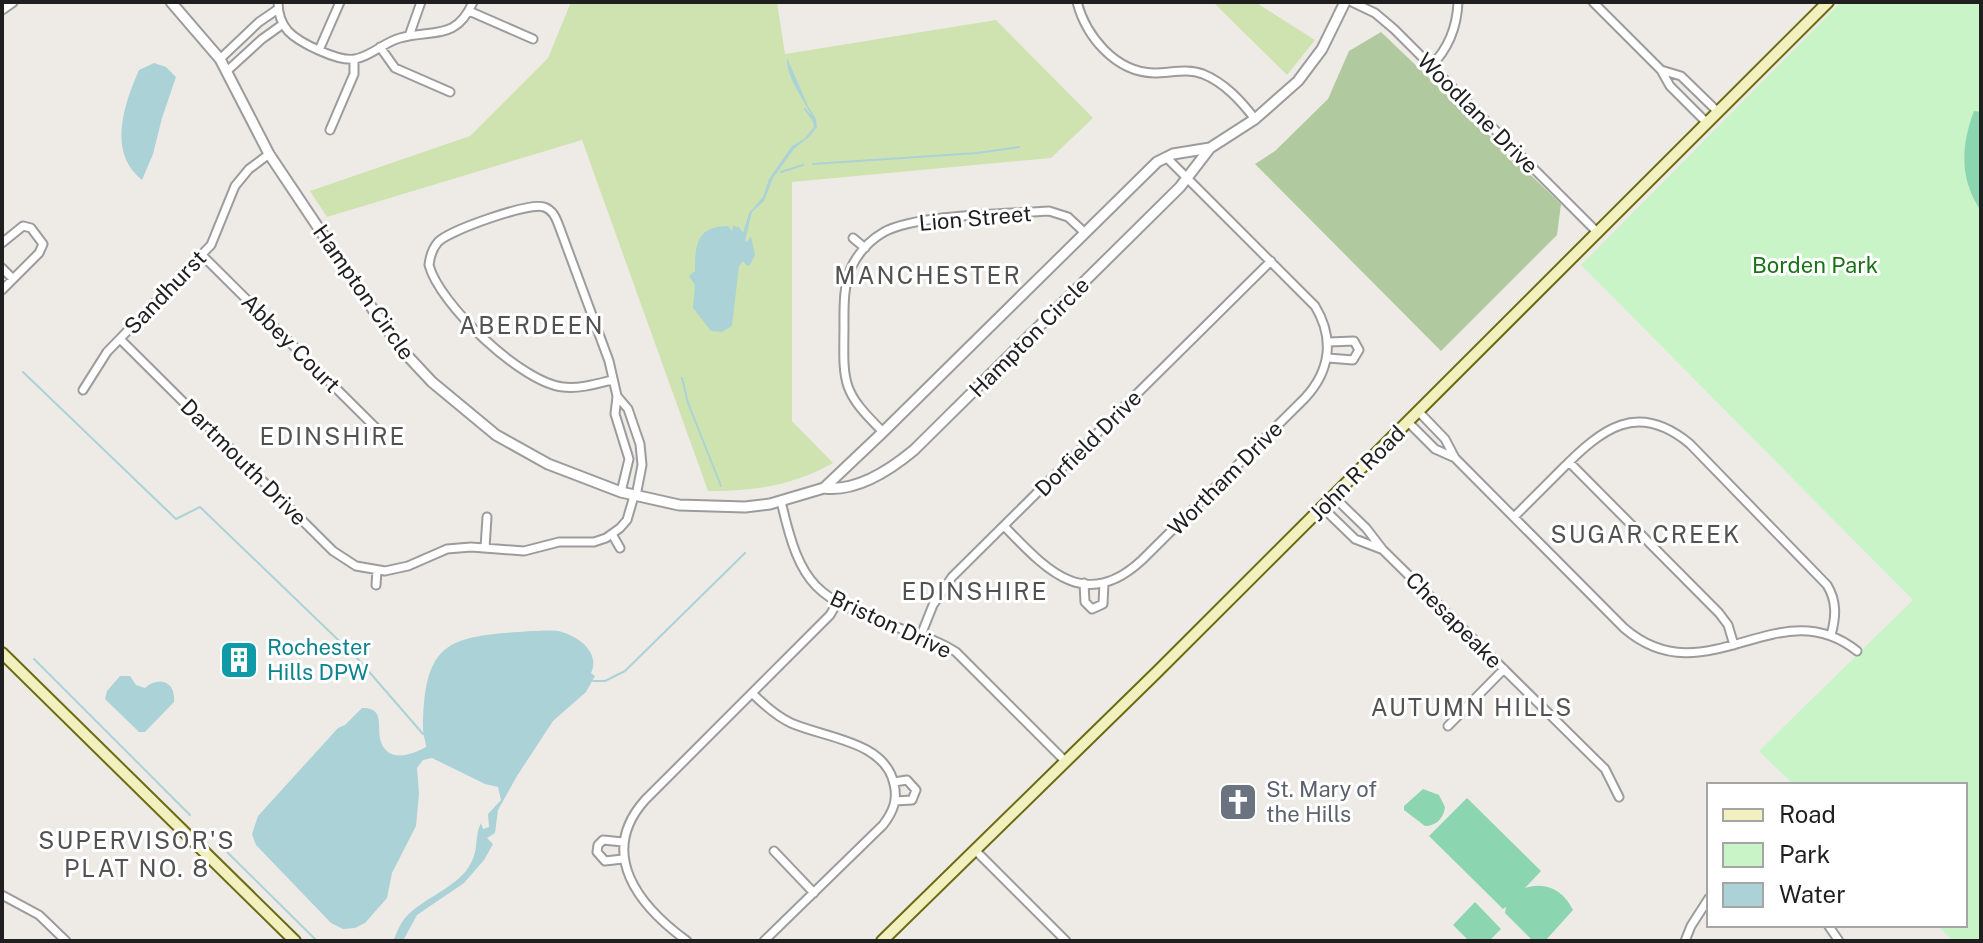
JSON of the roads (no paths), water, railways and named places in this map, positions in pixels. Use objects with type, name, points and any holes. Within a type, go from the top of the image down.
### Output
[{"type":"main road","name":"John R Road","points":[[882,941],[1419,412],[1828,2]]},
{"type":"main road","points":[[2,653],[295,941]]},
{"type":"street","points":[[2,9],[12,2]]},
{"type":"street","name":"Hampton Circle","points":[[171,2],[220,59],[269,154],[378,317],[403,351],[432,382],[471,417],[521,450],[566,473],[635,496],[707,507],[745,507],[781,501],[824,488],[840,488],[863,481],[907,456],[1188,178],[1210,148],[1255,119],[1307,71],[1328,39],[1345,2]]},
{"type":"street","points":[[319,50],[340,2]]},
{"type":"street","points":[[409,36],[421,2]]},
{"type":"street","points":[[220,59],[278,6],[283,24],[295,37],[342,60],[354,60],[392,41],[450,30],[463,20],[473,2]]},
{"type":"street","points":[[1077,2],[1087,31],[1115,58],[1148,73],[1185,71],[1203,74],[1232,92],[1255,119]]},
{"type":"street","name":"Woodlane Drive","points":[[1352,2],[1384,19],[1598,233]]},
{"type":"street","points":[[1431,66],[1442,54],[1452,33],[1458,2]]},
{"type":"street","points":[[1593,2],[1661,70],[1670,86],[1707,123]]},
{"type":"street","points":[[469,11],[533,39]]},
{"type":"street","points":[[227,71],[283,24]]},
{"type":"street","points":[[242,41],[251,50]]},
{"type":"street","points":[[380,47],[395,68],[450,92]]},
{"type":"street","points":[[330,130],[354,74],[354,60]]},
{"type":"street","points":[[1661,70],[1681,76],[1718,112]]},
{"type":"street","name":"Hampton Circle","points":[[824,488],[1144,174],[1166,157],[1210,148]]},
{"type":"street","name":"Sandhurst","points":[[83,390],[107,352],[203,256],[218,234],[235,186],[249,169],[269,154]]},
{"type":"street","name":"Wortham Drive","points":[[1004,526],[1050,572],[1064,579],[1104,583],[1137,565],[1318,383],[1328,358],[1329,342],[1315,306],[1166,157]]},
{"type":"street","points":[[376,585],[377,571],[402,568],[447,549],[524,551],[559,542],[594,542],[612,534],[627,520],[642,465],[640,444],[628,409],[617,396],[609,361],[559,226],[550,210],[540,206],[526,207],[457,231],[435,247],[429,265],[441,290],[479,334],[519,367],[544,382],[562,387],[583,387],[612,380]]},
{"type":"street","name":"Lion Street","points":[[865,248],[884,233],[918,222],[1049,211],[1068,217],[1084,232]]},
{"type":"street","points":[[2,243],[23,226],[31,228],[41,238],[42,249],[2,290]]},
{"type":"street","points":[[853,238],[865,248],[851,268],[846,286],[844,371],[852,398],[883,432]]},
{"type":"street","name":"Abbey Court","points":[[203,256],[379,431]]},
{"type":"street","name":"Dorfield Drive","points":[[921,635],[945,585],[1271,261]]},
{"type":"street","points":[[2,268],[13,279]]},
{"type":"street","name":"Dartmouth Drive","points":[[120,339],[333,551],[356,566],[377,571]]},
{"type":"street","points":[[1328,358],[1349,361],[1355,358],[1359,350],[1349,339],[1329,342]]},
{"type":"street","points":[[617,396],[615,414],[627,447],[629,466],[621,492]]},
{"type":"street","points":[[1419,412],[1445,439],[1455,458],[1640,641],[1660,651],[1681,654],[1707,652],[1793,630],[1831,635],[1857,651]]},
{"type":"street","points":[[1408,422],[1435,449],[1455,458]]},
{"type":"street","points":[[1514,517],[1599,434],[1618,426],[1654,424],[1682,437],[1827,585],[1835,605],[1831,635]]},
{"type":"street","points":[[627,447],[640,444]]},
{"type":"street","points":[[1569,462],[1719,613],[1728,625],[1734,645]]},
{"type":"street","name":"Chesapeake","points":[[1333,496],[1366,528],[1383,550],[1605,769],[1619,797]]},
{"type":"street","name":"Briston Drive","points":[[781,501],[792,548],[811,580],[837,603],[946,646],[962,658],[1066,762]]},
{"type":"street","name":"Chesapeake","points":[[1322,507],[1355,539],[1383,550]]},
{"type":"street","points":[[485,548],[487,517]]},
{"type":"street","points":[[612,534],[620,548]]},
{"type":"street","name":"Wortham Drive","points":[[1084,583],[1085,602],[1092,609],[1103,604],[1104,583]]},
{"type":"street","points":[[687,941],[641,897],[631,881],[623,859],[623,842],[629,824],[640,807],[830,615],[837,603]]},
{"type":"street","points":[[1448,726],[1504,669]]},
{"type":"street","points":[[752,693],[764,706],[790,723],[877,756],[894,782],[895,801],[883,825],[764,941]]},
{"type":"street","points":[[894,782],[911,782],[916,790],[912,800],[895,801]]},
{"type":"street","points":[[623,842],[603,840],[597,852],[605,861],[623,859]]},
{"type":"street","points":[[975,850],[1066,941]]},
{"type":"street","points":[[774,851],[814,893]]},
{"type":"street","points":[[2,895],[39,915],[66,941]]},
{"type":"street","points":[[1685,941],[1707,901]]},
{"type":"water","points":[[787,58],[817,127],[794,149],[773,178],[764,201],[752,212],[745,241],[751,236],[755,255],[750,265],[743,261],[739,266],[732,326],[722,332],[711,331],[693,308],[695,285],[689,276],[695,271],[700,239],[717,227],[728,226],[732,231],[733,226],[739,227],[743,233],[749,213],[763,197],[769,179],[792,146],[804,139],[814,127],[791,77]]},
{"type":"water","points":[[154,63],[166,67],[176,77],[142,180],[131,169],[125,156],[122,128],[128,98],[139,70]]},
{"type":"water","points":[[531,631],[558,631],[573,636],[590,652],[593,658],[591,673],[595,676],[586,692],[553,721],[517,776],[498,810],[495,833],[487,838],[493,844],[484,860],[464,883],[417,915],[404,939],[393,941],[401,923],[412,911],[466,871],[474,857],[481,823],[483,829],[489,827],[488,814],[501,800],[498,787],[485,784],[432,758],[423,760],[417,768],[419,794],[416,826],[392,873],[387,898],[365,923],[355,928],[343,929],[331,923],[256,845],[252,834],[258,816],[338,728],[362,708],[370,709],[377,715],[381,742],[389,753],[414,753],[426,747],[423,729],[425,699],[436,660],[447,648],[461,641]]},
{"type":"water","points":[[120,676],[130,676],[136,685],[145,688],[160,682],[172,689],[174,702],[145,732],[139,732],[105,699],[107,691]]},
{"type":"waterway","points":[[805,109],[813,120]]},
{"type":"waterway","points":[[813,164],[977,153],[1019,147]]},
{"type":"waterway","points":[[781,172],[803,165]]},
{"type":"waterway","points":[[23,372],[176,519],[200,507],[358,659],[423,734]]},
{"type":"waterway","points":[[682,378],[688,403],[721,486]]},
{"type":"waterway","points":[[593,681],[605,681],[625,671],[745,553]]},
{"type":"waterway","points":[[34,659],[190,815]]},
{"type":"waterway","points":[[225,850],[317,941]]},
{"type":"place","name":"Rochester Hills DPW","points":[[239,660]]},
{"type":"place","name":"St. Mary of the Hills","points":[[1238,802]]},
{"type":"district","name":"MANCHESTER","points":[[928,275]]},
{"type":"district","name":"ABERDEEN","points":[[532,325]]},
{"type":"district","name":"EDINSHIRE","points":[[333,436]]},
{"type":"district","name":"SUGAR CREEK","points":[[1646,534]]},
{"type":"district","name":"EDINSHIRE","points":[[975,591]]},
{"type":"district","name":"AUTUMN HILLS","points":[[1472,707]]},
{"type":"district","name":"SUPERVISOR'S PLAT NO. 8","points":[[137,854]]},
{"type":"park label","name":"Borden Park","points":[[1815,265]]}]
